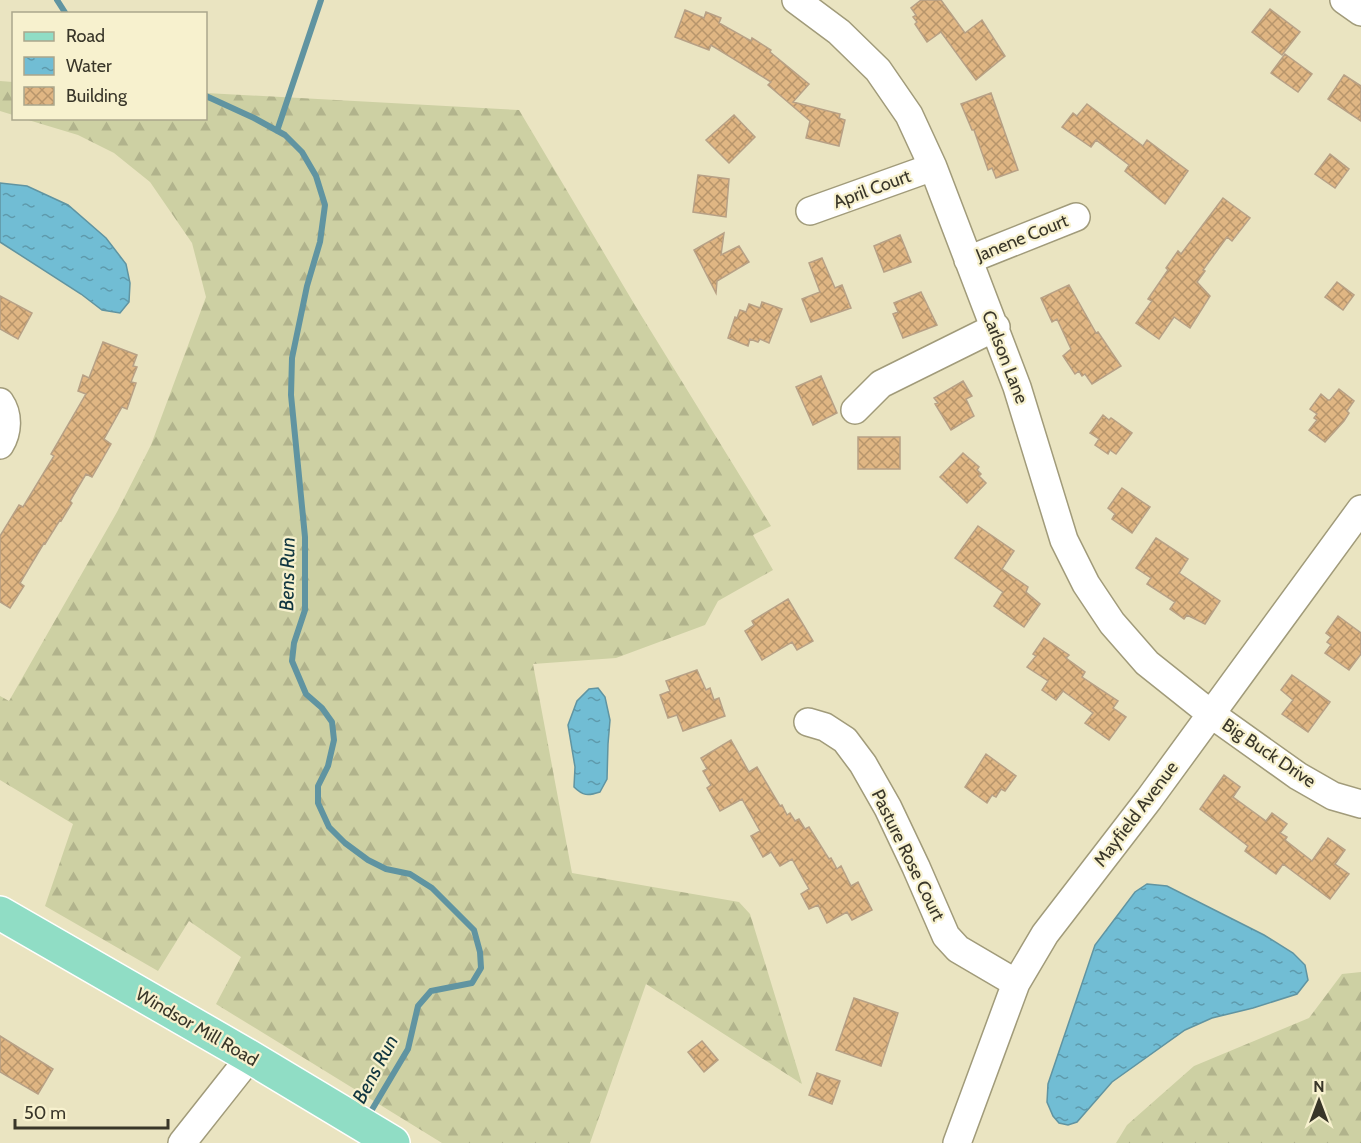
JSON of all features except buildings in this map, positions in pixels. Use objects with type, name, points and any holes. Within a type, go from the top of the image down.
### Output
[{"type":"main road","name":"Windsor Mill Road","points":[[0,913],[250,1057],[373,1131]]},
{"type":"street","name":"Carlson Lane","points":[[796,0],[839,32],[878,70],[909,115],[933,167],[996,327],[1035,440],[1064,540],[1086,584],[1112,623],[1148,663],[1211,714]]},
{"type":"street","points":[[1344,0],[1361,12]]},
{"type":"street","name":"April Court","points":[[810,211],[933,167]]},
{"type":"street","name":"Janene Court","points":[[968,260],[1076,217]]},
{"type":"street","points":[[855,410],[881,384],[996,327]]},
{"type":"street","points":[[0,402],[6,421],[4,437],[0,445]]},
{"type":"street","name":"Mayfield Avenue","points":[[957,1143],[1016,983],[1045,934],[1149,799],[1361,509]]},
{"type":"street","name":"Big Buck Drive","points":[[1211,714],[1298,776],[1333,795],[1361,804]]},
{"type":"street","name":"Pasture Rose Court","points":[[808,722],[825,727],[845,741],[863,764],[888,808],[946,936],[958,949],[1016,983]]},
{"type":"street","points":[[182,1143],[250,1057]]},
{"type":"green space","points":[[0,81],[12,82],[12,115],[0,111]]},
{"type":"green space","points":[[207,93],[519,110],[636,307],[771,526],[753,535],[773,570],[718,601],[705,625],[616,658],[533,664],[572,873],[739,902],[750,914],[802,1084],[646,984],[590,1143],[442,1143],[216,1004],[241,957],[189,921],[158,971],[45,906],[73,824],[0,780],[0,696],[9,701],[117,512],[151,445],[206,297],[192,243],[150,182],[114,153],[78,135],[28,120],[207,120]]},
{"type":"green space","points":[[1361,972],[1361,1143],[1116,1143],[1127,1125],[1194,1066],[1309,1018],[1342,974]]},
{"type":"water","points":[[0,183],[27,186],[68,205],[106,238],[126,264],[130,283],[129,302],[120,313],[102,310],[0,242]]},
{"type":"water","points":[[598,688],[605,697],[610,720],[607,779],[600,792],[586,794],[574,787],[575,767],[568,725],[577,701],[589,689]]},
{"type":"water","points":[[1147,884],[1167,886],[1264,935],[1293,953],[1305,965],[1308,980],[1297,994],[1212,1018],[1185,1030],[1112,1082],[1077,1122],[1068,1125],[1059,1123],[1047,1102],[1048,1084],[1095,945],[1135,892]]},
{"type":"waterway","name":"Bens Run","points":[[57,0],[65,12]]},
{"type":"waterway","points":[[277,131],[321,0]]},
{"type":"waterway","name":"Bens Run","points":[[207,96],[285,135],[302,152],[316,176],[325,205],[320,242],[307,286],[292,358],[291,395],[305,537],[305,610],[294,643],[292,661],[306,694],[322,708],[332,722],[334,740],[328,766],[318,786],[318,803],[329,827],[345,843],[368,860],[386,869],[410,874],[432,888],[474,930],[480,952],[481,968],[472,983],[431,991],[418,1006],[408,1049],[367,1118]]}]
